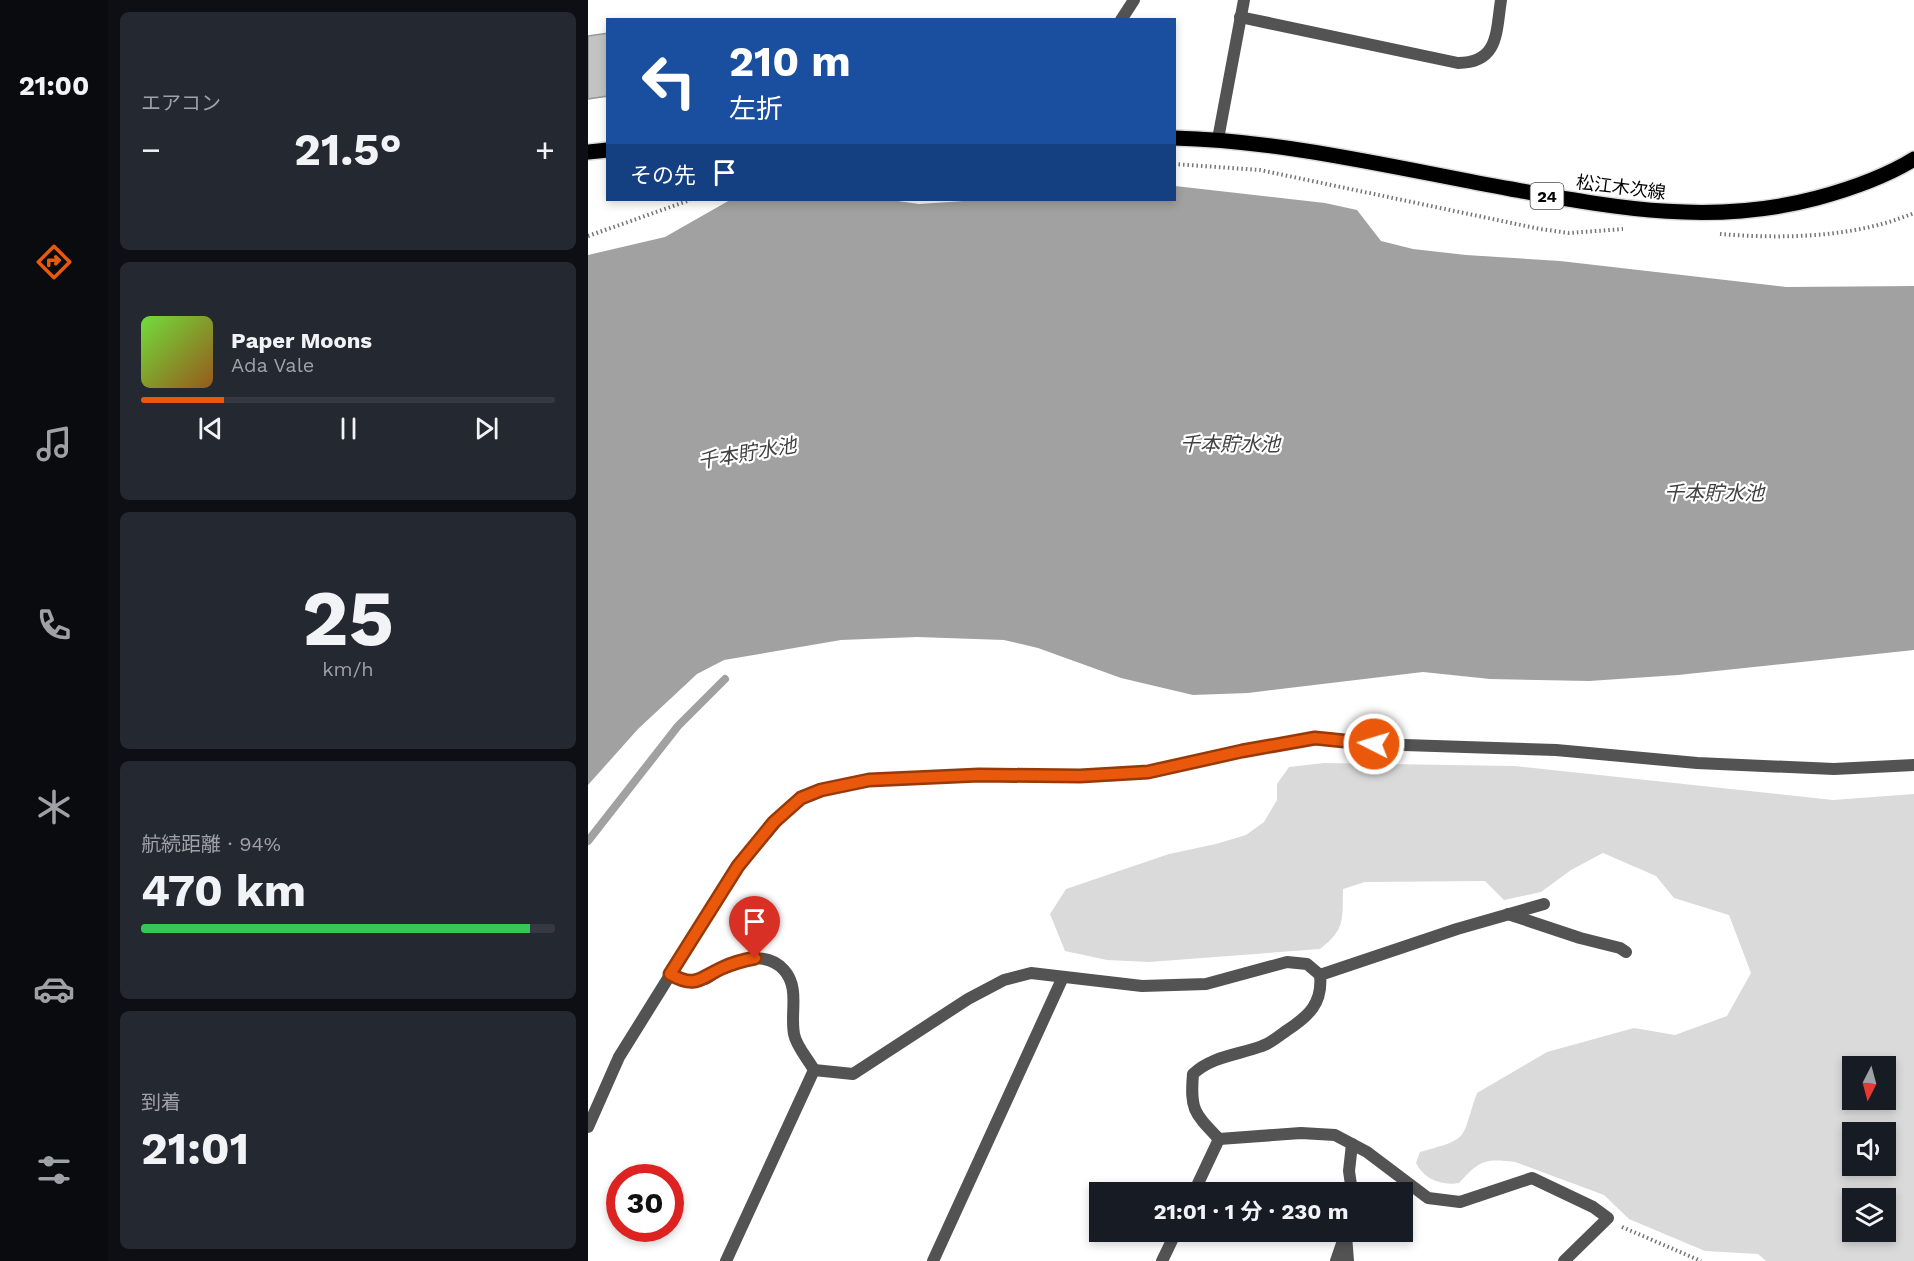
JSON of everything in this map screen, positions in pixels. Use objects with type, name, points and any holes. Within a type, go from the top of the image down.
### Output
[{"type":"main road","name":"松江木次線","points":[[1176,138],[1218,139],[1330,156],[1599,205],[1659,213],[1724,214],[1780,208],[1848,190],[1914,159]]},
{"type":"main road","points":[[588,152],[606,150]]},
{"type":"street","points":[[1121,18],[1134,0]]},
{"type":"street","points":[[1218,139],[1244,0]]},
{"type":"street","points":[[1240,17],[1458,63],[1473,63],[1484,58],[1491,49],[1501,0]]},
{"type":"street","points":[[588,1127],[619,1056],[738,866],[774,822],[801,798],[844,784],[979,775],[1080,776],[1148,772],[1242,751],[1315,738],[1374,744],[1556,750],[1708,764],[1834,769],[1914,765]]},
{"type":"street","points":[[1320,975],[1544,904]]},
{"type":"street","points":[[1508,914],[1580,938],[1620,948],[1626,952]]},
{"type":"street","points":[[670,974],[683,982],[705,980],[721,968],[737,962],[755,958],[772,959],[785,971],[793,985],[794,1035],[814,1070]]},
{"type":"street","points":[[814,1070],[853,1074],[920,1028],[1004,980],[1031,973],[1142,986],[1206,984],[1287,962],[1307,964],[1320,975],[1320,997],[1307,1017],[1265,1045],[1204,1063],[1193,1074],[1191,1102],[1201,1121],[1219,1139],[1301,1133],[1335,1135],[1352,1144],[1428,1198],[1460,1202],[1532,1178],[1593,1207],[1608,1218],[1564,1261]]},
{"type":"street","points":[[933,1261],[1063,977]]},
{"type":"street","points":[[726,1261],[814,1070]]},
{"type":"street","points":[[1199,1182],[1219,1139]]},
{"type":"street","points":[[1351,1182],[1349,1171],[1352,1144]]},
{"type":"street","points":[[1162,1261],[1171,1242]]},
{"type":"street","points":[[1336,1261],[1343,1242]]},
{"type":"street","points":[[1347,1242],[1348,1261]]},
{"type":"path","points":[[588,236],[687,201]]},
{"type":"path","points":[[1608,1218],[1627,1230],[1701,1261]]},
{"type":"shaded area","points":[[1324,763],[1515,766],[1833,800],[1914,794],[1914,1261],[1766,1261],[1758,1254],[1705,1251],[1629,1219],[1604,1195],[1515,1162],[1496,1160],[1483,1163],[1459,1183],[1452,1184],[1434,1180],[1419,1169],[1416,1163],[1420,1152],[1456,1140],[1462,1135],[1477,1093],[1547,1052],[1634,1028],[1675,1035],[1727,1016],[1751,973],[1729,915],[1674,898],[1656,876],[1603,853],[1571,870],[1541,892],[1504,900],[1485,881],[1365,882],[1343,889],[1341,923],[1334,935],[1320,949],[1149,962],[1107,960],[1065,951],[1050,914],[1066,889],[1169,854],[1246,835],[1264,822],[1277,800],[1277,784],[1289,767]]},
{"type":"water","name":"千本貯水池","points":[[1176,186],[1325,203],[1357,210],[1381,241],[1413,249],[1560,261],[1786,287],[1914,286],[1914,650],[1678,675],[1589,681],[1490,679],[1423,672],[1248,693],[1193,695],[1121,678],[1038,648],[1004,640],[917,637],[841,640],[724,660],[697,674],[638,729],[588,785],[588,255],[665,237],[728,201],[898,201],[919,204],[963,201],[1176,201]]},
{"type":"building","points":[[606,33],[606,96],[588,99],[588,36]]},
{"type":"waterway","points":[[588,841],[678,726],[725,679]]},
{"type":"route","points":[[755,958],[721,968],[705,980],[683,982],[670,974],[738,866],[774,822],[801,798],[821,790],[869,780],[979,775],[1080,776],[1148,772],[1242,751],[1315,738],[1374,744]]}]
